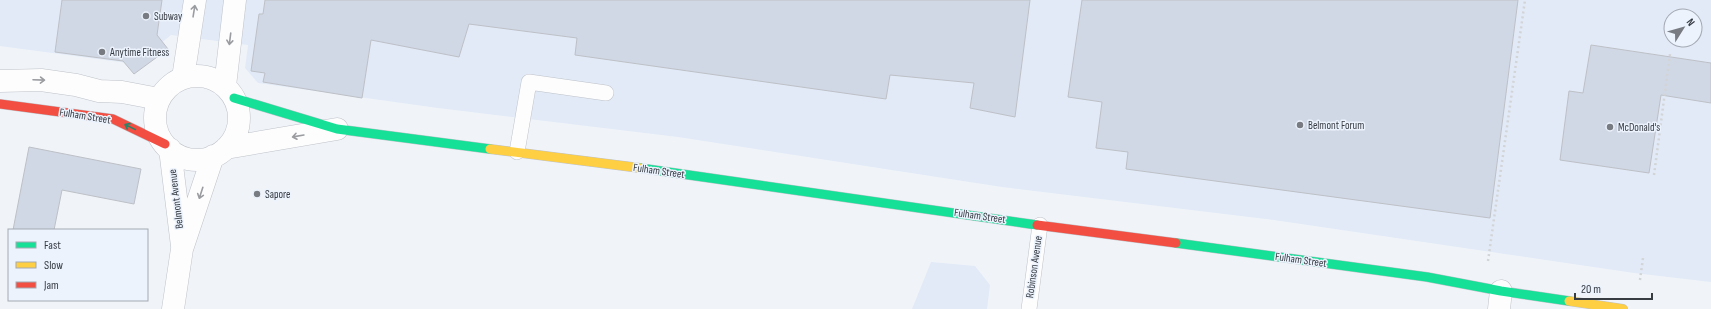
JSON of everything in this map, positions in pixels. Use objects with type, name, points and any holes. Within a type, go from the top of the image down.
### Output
[{"type":"street","points":[[183,78],[195,0]]},
{"type":"street","name":"Belmont Avenue","points":[[159,99],[155,111],[155,122],[158,134],[167,147],[179,156],[190,159],[202,159],[219,152],[234,138],[238,125],[238,111],[229,92],[234,0]]},
{"type":"street","points":[[0,81],[41,80],[76,85],[99,91],[122,92],[159,99],[165,90],[174,83],[183,78],[198,76],[212,79],[229,92]]},
{"type":"street","name":"Fulham Street","points":[[229,92],[337,129],[664,171],[1040,225],[1427,277],[1500,300],[1623,309]]},
{"type":"street","name":"Fulham Street","points":[[0,104],[114,120],[167,147]]},
{"type":"street","name":"Fulham Street","points":[[219,152],[337,129]]},
{"type":"street","name":"Belmont Avenue","points":[[167,147],[182,249]]},
{"type":"street","name":"Belmont Avenue","points":[[173,309],[182,249],[219,152]]},
{"type":"lane","points":[[517,152],[529,82],[606,93]]},
{"type":"lane","name":"Robinson Avenue","points":[[1029,309],[1040,225]]},
{"type":"path","points":[[1488,261],[1525,0]]},
{"type":"path","points":[[1654,175],[1670,54]]},
{"type":"path","points":[[1640,280],[1643,258]]},
{"type":"shaded area","points":[[0,0],[1711,0],[1711,282],[1634,273],[1274,220],[1002,187],[678,137],[438,108],[258,83],[245,68],[248,45],[171,35],[135,64],[0,46]]},
{"type":"shaded area","points":[[931,262],[975,266],[990,285],[987,309],[912,309]]},
{"type":"building","points":[[62,0],[162,0],[157,35],[168,49],[134,74],[123,61],[55,52]]},
{"type":"building","points":[[265,0],[1030,0],[1015,117],[970,108],[974,83],[890,75],[886,99],[575,55],[577,38],[469,24],[459,57],[371,40],[362,98],[263,82],[265,73],[251,71],[259,14],[263,14]]},
{"type":"building","name":"Belmont Forum","points":[[1082,0],[1518,0],[1490,218],[1126,169],[1128,152],[1096,148],[1102,102],[1068,97]]},
{"type":"building","name":"McDonald's","points":[[1591,45],[1711,63],[1711,103],[1661,95],[1649,173],[1560,160],[1569,91],[1583,93]]},
{"type":"building","points":[[29,147],[141,169],[134,204],[62,190],[54,229],[13,229]]},
{"type":"traffic: fast","points":[[234,98],[337,129],[490,149]]},
{"type":"traffic: fast","points":[[640,168],[1037,225]]},
{"type":"traffic: fast","points":[[1176,243],[1427,277],[1501,291],[1569,301]]},
{"type":"traffic: slow","points":[[490,149],[640,168]]},
{"type":"traffic: slow","points":[[1569,301],[1623,309]]},
{"type":"traffic: jam","points":[[0,104],[113,119],[165,144]]},
{"type":"traffic: jam","points":[[1037,225],[1176,243]]},
{"type":"place","name":"Subway","points":[[146,16]]},
{"type":"place","name":"Anytime Fitness","points":[[102,52]]},
{"type":"place","name":"Belmont Forum","points":[[1300,125]]},
{"type":"place","name":"McDonald's","points":[[1610,127]]},
{"type":"place","name":"Sapore","points":[[257,194]]}]
